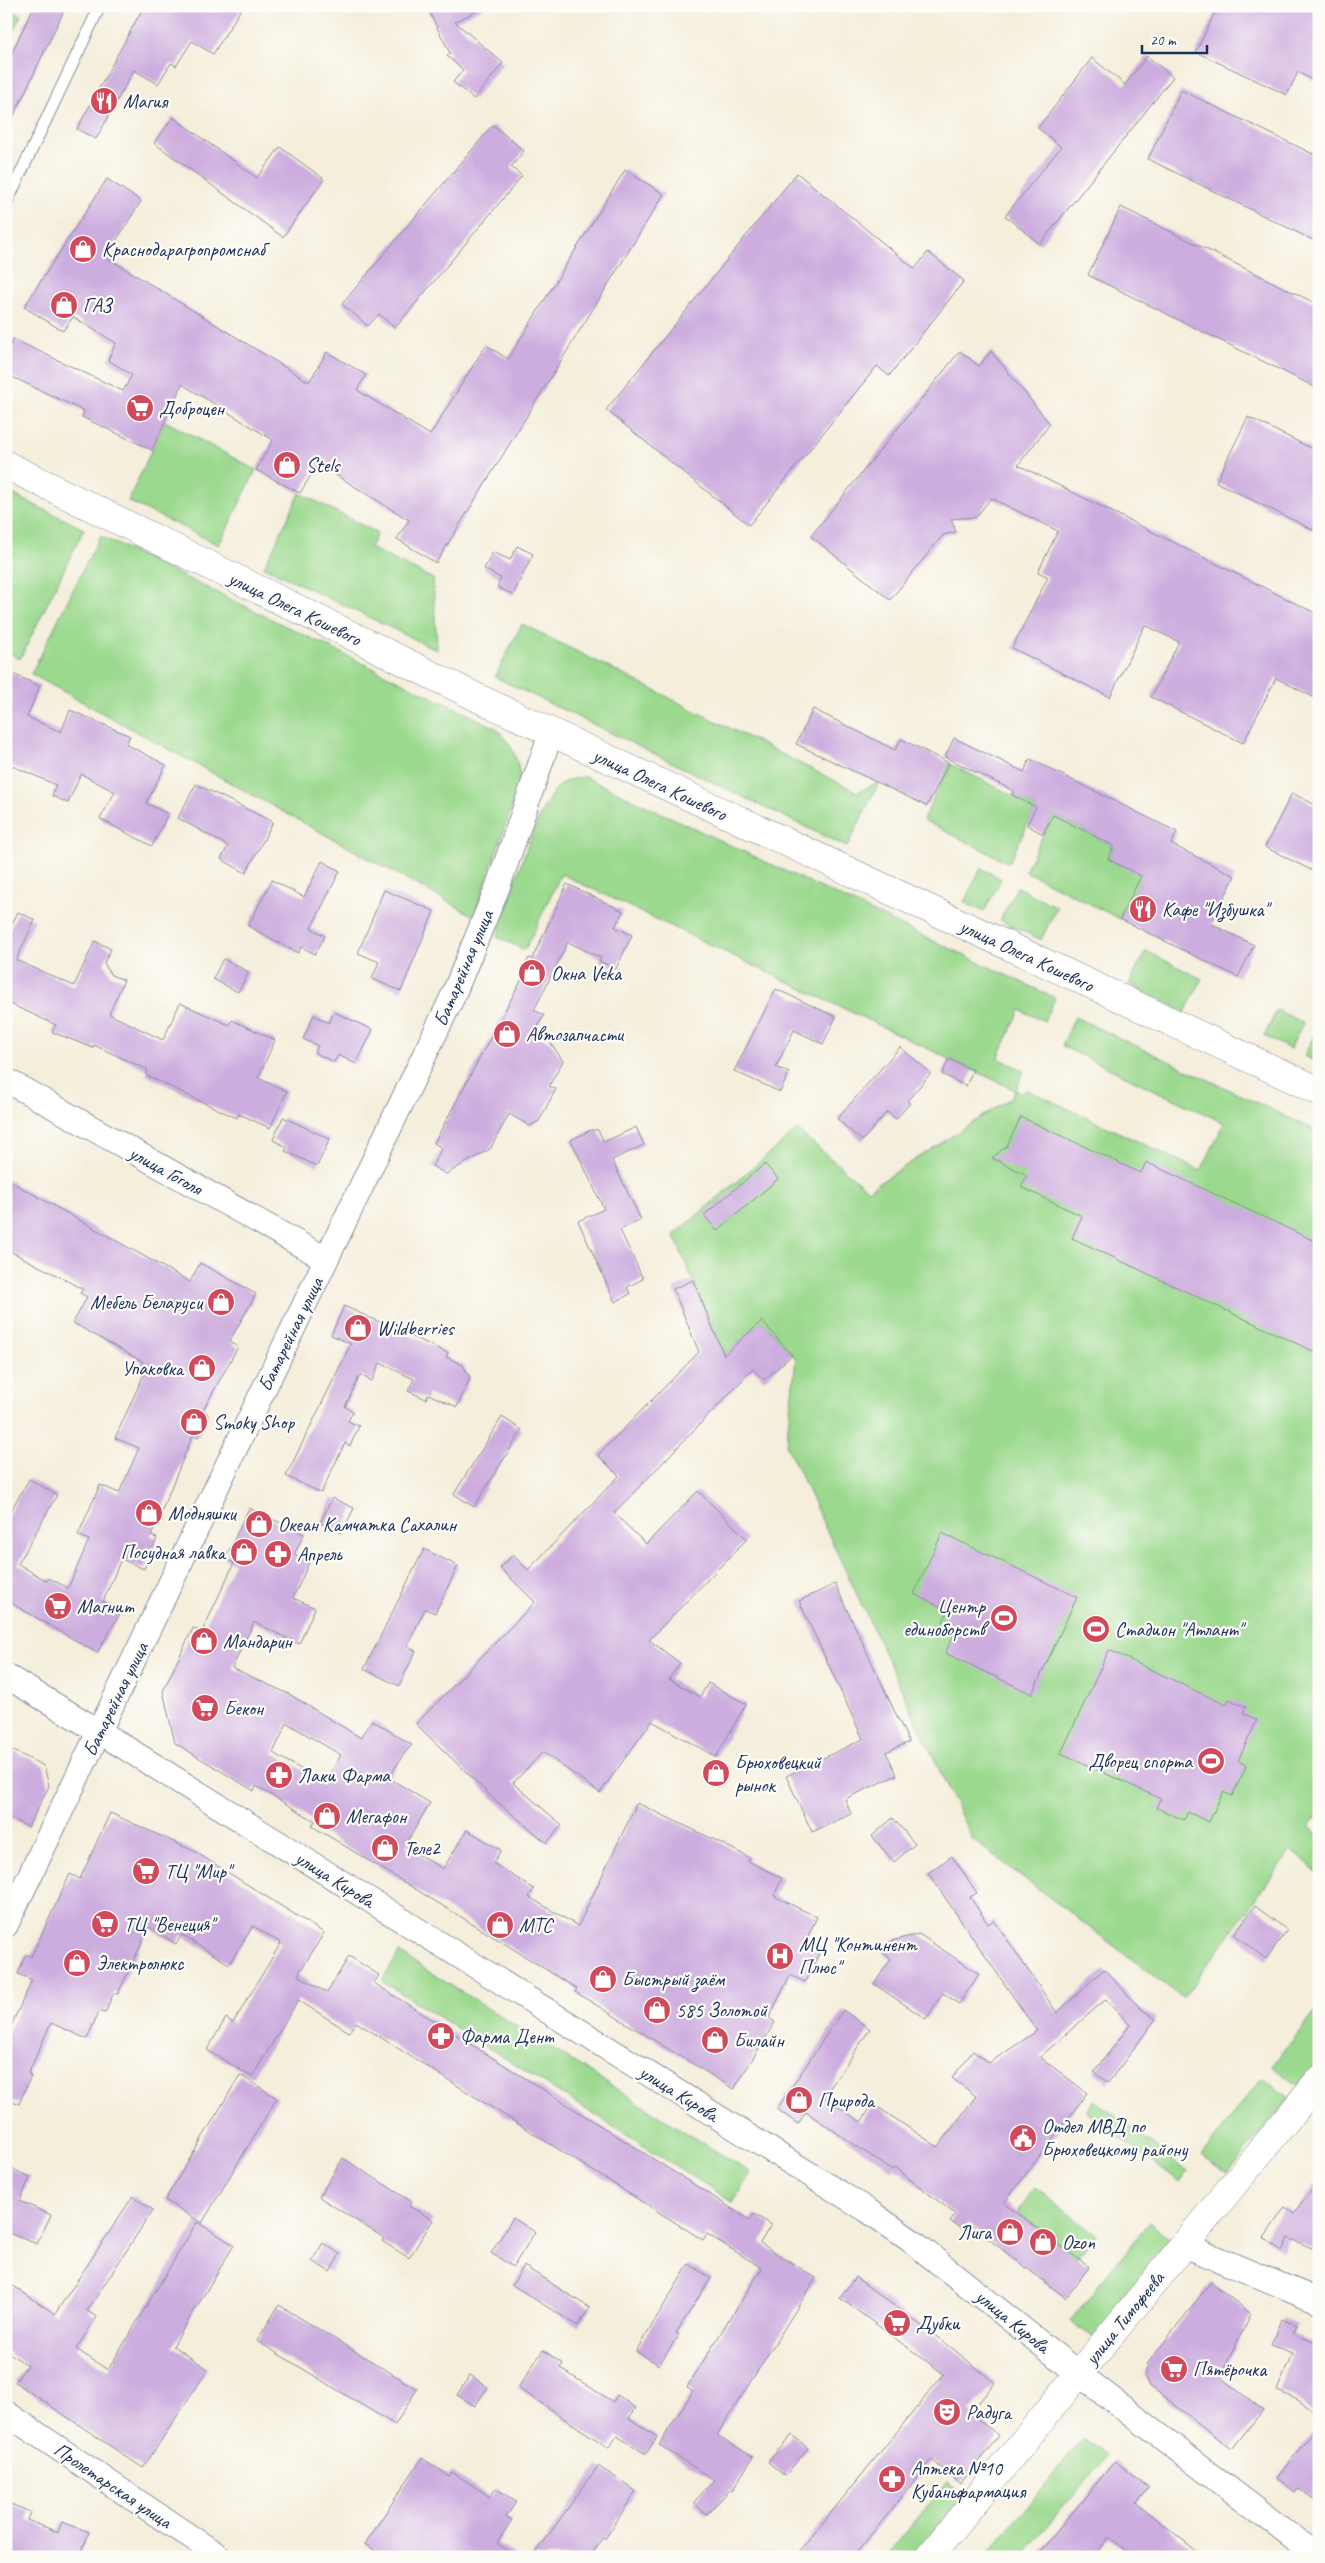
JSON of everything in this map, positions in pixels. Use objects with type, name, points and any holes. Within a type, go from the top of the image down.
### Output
[{"type":"street","name":"улица Олега Кошевого","points":[[6,465],[551,733],[1319,1091]]},
{"type":"street","name":"Батарейная улица","points":[[6,1925],[468,963],[498,886],[551,733]]},
{"type":"street","name":"улица Гоголя","points":[[6,1080],[326,1259]]},
{"type":"street","name":"улица Кирова","points":[[6,1676],[100,1732],[867,2210],[913,2242],[1079,2374],[1318,2557]]},
{"type":"street","name":"улица Тимофеева","points":[[929,2557],[1319,2080]]},
{"type":"street","points":[[1184,2245],[1319,2301]]},
{"type":"street","name":"Пролетарская улица","points":[[6,2413],[220,2557]]},
{"type":"lane","points":[[6,204],[100,6]]},
{"type":"green space","points":[[6,8],[21,15],[6,45]]},
{"type":"green space","points":[[165,421],[256,470],[219,545],[128,501]]},
{"type":"green space","points":[[6,491],[84,529],[20,659],[6,651]]},
{"type":"green space","points":[[300,493],[377,533],[370,548],[433,579],[437,650],[264,567]]},
{"type":"green space","points":[[100,536],[496,728],[507,740],[517,760],[520,784],[474,916],[31,674]]},
{"type":"green space","points":[[522,624],[857,792],[879,782],[847,847],[495,677]]},
{"type":"green space","points":[[950,764],[1036,807],[1009,863],[923,820]]},
{"type":"green space","name":"Стадион \"Атлант\"","points":[[585,777],[1055,998],[1044,1021],[1020,1010],[998,1058],[1024,1071],[1016,1090],[1023,1094],[1026,1089],[1201,1171],[1224,1123],[1062,1046],[1075,1017],[1319,1132],[1319,1814],[1309,1827],[1319,1835],[1319,1872],[1291,1851],[1183,1998],[972,1839],[786,1444],[796,1359],[762,1321],[724,1355],[674,1235],[797,1130],[868,1190],[1011,1098],[1015,1090],[561,874],[525,950],[497,937],[524,856],[542,812],[560,785],[572,779]]},
{"type":"green space","points":[[1053,815],[1114,846],[1108,859],[1121,866],[1148,863],[1120,919],[1025,871]]},
{"type":"green space","points":[[981,868],[1001,879],[984,912],[964,902]]},
{"type":"green space","points":[[1017,887],[1057,907],[1041,940],[1000,920]]},
{"type":"green space","points":[[1146,951],[1202,979],[1185,1012],[1129,984]]},
{"type":"green space","points":[[1277,1010],[1303,1023],[1290,1049],[1264,1036]]},
{"type":"green space","points":[[1317,1030],[1319,1031],[1319,1063],[1304,1056]]},
{"type":"green space","points":[[399,1953],[751,2173],[733,2202],[382,1981]]},
{"type":"green space","points":[[1319,2007],[1319,2062],[1299,2086],[1272,2066]]},
{"type":"green space","points":[[1262,2078],[1289,2098],[1227,2174],[1202,2155]]},
{"type":"green space","points":[[1094,2100],[1188,2172],[1180,2183],[1086,2112]]},
{"type":"green space","points":[[1035,2188],[1096,2234],[1077,2258],[1017,2212]]},
{"type":"green space","points":[[1149,2222],[1173,2241],[1094,2338],[1070,2321]]},
{"type":"green space","points":[[1084,2438],[1106,2456],[1022,2557],[985,2557]]},
{"type":"green space","points":[[947,2482],[966,2497],[917,2557],[886,2557]]},
{"type":"building","points":[[34,6],[66,6],[6,132],[6,65]]},
{"type":"building","points":[[144,6],[243,6],[213,54],[192,41],[176,66],[171,63],[158,84],[134,70],[96,139],[77,129]]},
{"type":"building","points":[[426,6],[435,6],[438,9],[444,6],[486,6],[455,22],[503,63],[474,99],[453,82],[463,70],[447,56],[450,53]]},
{"type":"building","points":[[1218,6],[1319,6],[1319,84],[1298,72],[1287,95],[1196,52]]},
{"type":"building","points":[[1147,56],[1173,77],[1040,244],[1005,216],[1061,147],[1038,128],[1092,58],[1125,85]]},
{"type":"building","points":[[1181,90],[1319,157],[1319,243],[1148,159]]},
{"type":"building","points":[[173,117],[257,178],[280,147],[324,179],[283,237],[154,143]]},
{"type":"building","points":[[493,125],[524,151],[511,167],[522,176],[395,328],[379,314],[368,326],[342,304]]},
{"type":"building","points":[[625,170],[664,194],[436,563],[397,539],[409,520],[318,464],[300,493],[256,470],[273,440],[182,384],[152,450],[82,417],[84,411],[6,374],[6,354],[13,339],[123,391],[132,375],[108,360],[116,343],[73,317],[63,331],[24,307],[107,179],[141,201],[106,257],[309,382],[327,352],[366,375],[357,390],[430,435],[486,345],[508,359]]},
{"type":"building","points":[[797,173],[915,269],[928,252],[964,281],[889,376],[877,366],[749,525],[606,410]]},
{"type":"building","points":[[1121,207],[1319,305],[1319,389],[1088,275]]},
{"type":"building","points":[[960,351],[979,366],[991,351],[1050,424],[1018,465],[1319,615],[1319,700],[1276,678],[1243,743],[1151,697],[1179,642],[1145,625],[1110,697],[1012,648],[1048,577],[1038,572],[1058,531],[991,498],[976,517],[951,519],[956,532],[943,535],[890,600],[811,536]]},
{"type":"building","points":[[1248,417],[1319,452],[1319,533],[1216,482]]},
{"type":"building","points":[[517,546],[533,554],[513,595],[497,587],[501,578],[484,569],[493,552],[510,560]]},
{"type":"building","points":[[6,671],[40,686],[27,717],[61,732],[70,710],[130,736],[126,744],[166,765],[146,803],[168,814],[152,846],[100,819],[115,792],[81,774],[68,803],[52,796],[56,785],[6,763]]},
{"type":"building","points":[[813,709],[895,750],[901,739],[949,763],[927,806],[796,744]]},
{"type":"building","points":[[954,738],[1024,772],[1030,759],[1177,832],[1171,844],[1235,876],[1211,924],[1254,945],[1238,977],[1120,919],[1141,876],[1108,859],[1114,846],[1053,815],[1043,834],[1027,825],[1036,807],[1012,795],[1014,791],[945,757]]},
{"type":"building","points":[[196,784],[273,822],[246,873],[221,859],[228,846],[178,818]]},
{"type":"building","points":[[1292,793],[1319,807],[1319,874],[1265,847]]},
{"type":"building","points":[[322,861],[340,871],[311,928],[325,936],[315,954],[301,947],[298,953],[248,926],[272,880],[304,897]]},
{"type":"building","points":[[567,884],[623,911],[615,927],[632,935],[616,969],[599,961],[601,958],[568,942],[534,1010],[544,1015],[534,1034],[550,1042],[563,1061],[549,1086],[556,1089],[539,1121],[530,1126],[509,1114],[490,1149],[446,1174],[432,1166],[442,1148],[434,1143],[523,977],[520,976],[529,958],[532,959]]},
{"type":"building","points":[[384,890],[434,911],[401,991],[372,979],[379,962],[358,953]]},
{"type":"building","points":[[18,912],[35,920],[16,960],[74,986],[95,941],[111,949],[104,963],[111,975],[124,980],[109,1014],[163,1040],[180,1003],[229,1025],[232,1020],[275,1040],[258,1078],[287,1091],[270,1128],[239,1114],[237,1118],[196,1099],[146,1075],[148,1070],[94,1045],[93,1048],[52,1032],[56,1025],[6,1002],[6,936]]},
{"type":"building","points":[[223,959],[249,972],[238,992],[213,979]]},
{"type":"building","points":[[776,989],[836,1017],[823,1044],[794,1030],[776,1067],[789,1073],[780,1092],[734,1071]]},
{"type":"building","points":[[334,1012],[373,1030],[356,1064],[338,1055],[334,1062],[315,1053],[318,1046],[303,1039],[314,1015],[329,1023]]},
{"type":"building","points":[[900,1047],[931,1073],[907,1101],[910,1103],[896,1119],[887,1112],[862,1141],[837,1119]]},
{"type":"building","points":[[949,1059],[973,1070],[966,1086],[942,1074]]},
{"type":"building","points":[[283,1117],[330,1139],[317,1166],[285,1151],[287,1147],[273,1140]]},
{"type":"building","points":[[1021,1117],[1141,1173],[1146,1162],[1319,1243],[1319,1354],[1072,1238],[1082,1216],[1021,1187],[1027,1175],[992,1158],[1007,1146]]},
{"type":"building","points":[[636,1127],[644,1145],[612,1160],[641,1220],[620,1230],[643,1279],[627,1287],[630,1294],[615,1302],[578,1221],[604,1209],[571,1140],[591,1130],[598,1130],[604,1142]]},
{"type":"building","points":[[765,1164],[778,1179],[717,1231],[704,1215]]},
{"type":"building","points":[[6,1179],[190,1282],[200,1263],[256,1294],[229,1342],[238,1347],[202,1412],[208,1414],[198,1437],[193,1435],[151,1536],[157,1538],[144,1569],[121,1559],[103,1602],[121,1612],[97,1653],[6,1600],[6,1519],[29,1479],[57,1495],[18,1564],[47,1581],[49,1578],[68,1588],[89,1540],[78,1535],[100,1485],[119,1493],[139,1448],[115,1438],[144,1374],[138,1370],[143,1362],[73,1323],[87,1297],[80,1293],[83,1289],[6,1249]]},
{"type":"building","points":[[693,1280],[724,1355],[762,1321],[792,1355],[764,1380],[753,1369],[614,1513],[646,1544],[698,1491],[747,1539],[649,1640],[680,1663],[669,1679],[700,1697],[708,1683],[746,1704],[716,1757],[652,1721],[600,1793],[543,1752],[513,1783],[562,1825],[547,1843],[494,1799],[416,1724],[535,1602],[500,1568],[513,1555],[528,1570],[619,1476],[598,1455],[699,1352],[673,1289]]},
{"type":"building","points":[[344,1306],[448,1353],[446,1357],[463,1365],[470,1378],[457,1407],[428,1394],[426,1399],[408,1391],[414,1379],[380,1363],[372,1381],[360,1375],[345,1407],[353,1411],[348,1421],[359,1426],[350,1446],[345,1443],[321,1493],[286,1476],[351,1344],[331,1335]]},
{"type":"building","points":[[502,1417],[522,1430],[474,1507],[454,1494]]},
{"type":"building","points":[[332,1498],[354,1508],[342,1533],[320,1523]]},
{"type":"building","points":[[249,1508],[304,1534],[294,1555],[309,1563],[293,1598],[315,1608],[299,1644],[254,1622],[232,1668],[289,1694],[361,1738],[372,1720],[412,1745],[403,1755],[389,1778],[430,1803],[407,1842],[409,1843],[406,1847],[443,1869],[467,1830],[501,1850],[493,1863],[534,1889],[529,1897],[578,1926],[637,1803],[750,1858],[748,1861],[782,1878],[774,1896],[817,1917],[805,1942],[821,1949],[805,1982],[790,1975],[769,2018],[775,2022],[734,2089],[575,1992],[577,1989],[502,1942],[312,1826],[315,1821],[256,1786],[254,1791],[175,1743],[163,1691],[193,1628],[202,1632],[234,1563],[225,1559]],"holes":[[[287,1723],[341,1755],[325,1783],[273,1753]]]},
{"type":"building","points":[[942,1533],[1077,1597],[1032,1694],[945,1653],[957,1629],[943,1622],[948,1610],[914,1594]]},
{"type":"building","points":[[424,1549],[458,1566],[435,1613],[425,1609],[407,1646],[416,1651],[399,1686],[364,1669]]},
{"type":"building","points":[[835,1584],[909,1742],[886,1752],[897,1775],[845,1799],[851,1814],[812,1832],[786,1776],[863,1739],[799,1601]]},
{"type":"building","points":[[1109,1650],[1226,1705],[1229,1699],[1246,1707],[1243,1713],[1257,1720],[1238,1761],[1247,1765],[1232,1796],[1223,1792],[1209,1822],[1188,1812],[1184,1820],[1157,1808],[1161,1799],[1061,1753]]},
{"type":"building","points":[[6,1747],[44,1766],[49,1786],[28,1827],[6,1816]]},
{"type":"building","points":[[110,1813],[194,1851],[324,1933],[298,1975],[327,1993],[349,1956],[379,1975],[374,1983],[750,2220],[754,2214],[771,2225],[760,2243],[816,2278],[717,2435],[753,2457],[732,2491],[730,2490],[706,2515],[693,2503],[714,2480],[659,2445],[693,2391],[687,2387],[762,2268],[707,2234],[703,2240],[356,2022],[349,2032],[298,2000],[252,2077],[207,2050],[226,2018],[233,2023],[281,1943],[253,1926],[229,1964],[182,1935],[176,1944],[149,1927],[118,1994],[114,1992],[105,2013],[99,2011],[87,2039],[51,2023],[28,2074],[31,2076],[19,2104],[6,2098],[6,2037],[32,1980],[18,1974],[26,1954],[31,1957],[70,1874],[80,1879]]},
{"type":"building","points":[[893,1818],[915,1844],[894,1862],[872,1836]]},
{"type":"building","points":[[952,1856],[977,1893],[970,1897],[988,1924],[994,1920],[1057,2013],[1104,1969],[1140,2008],[1156,2019],[1108,2083],[1094,2072],[1130,2025],[1106,1999],[1040,2057],[1087,2093],[1004,2203],[1089,2267],[1066,2298],[969,2224],[964,2231],[950,2221],[955,2214],[894,2167],[892,2170],[806,2112],[798,2124],[777,2109],[843,2010],[870,2029],[824,2097],[861,2122],[873,2104],[938,2147],[976,2096],[952,2078],[973,2051],[989,2063],[1037,2031],[928,1873]]},
{"type":"building","points":[[1255,1906],[1287,1930],[1266,1959],[1234,1934]]},
{"type":"building","points":[[919,1934],[979,1974],[959,2004],[943,1993],[926,2019],[874,1984],[891,1959],[883,1953],[891,1941]]},
{"type":"building","points":[[240,2075],[277,2098],[202,2223],[165,2200]]},
{"type":"building","points":[[343,2158],[412,2202],[409,2206],[433,2220],[409,2258],[382,2241],[384,2238],[319,2197]]},
{"type":"building","points":[[6,2166],[30,2177],[20,2201],[51,2215],[37,2244],[6,2232]]},
{"type":"building","points":[[1319,2180],[1319,2238],[1312,2248],[1288,2238],[1282,2251],[1264,2238],[1285,2207],[1294,2214]]},
{"type":"building","points":[[133,2196],[153,2210],[87,2311],[97,2317],[76,2349],[108,2370],[197,2222],[234,2245],[173,2346],[208,2369],[143,2468],[15,2382],[27,2365],[6,2351],[6,2281],[55,2314]]},
{"type":"building","points":[[513,2218],[535,2232],[513,2267],[491,2253]]},
{"type":"building","points":[[323,2243],[340,2254],[330,2272],[312,2261]]},
{"type":"building","points":[[689,2264],[711,2278],[676,2333],[679,2334],[659,2365],[636,2351]]},
{"type":"building","points":[[524,2266],[590,2308],[578,2326],[512,2285]]},
{"type":"building","points":[[855,2277],[952,2348],[995,2383],[970,2413],[999,2436],[960,2484],[932,2460],[853,2557],[795,2557],[944,2374],[840,2298]]},
{"type":"building","points":[[1211,2282],[1251,2314],[1220,2377],[1263,2410],[1232,2449],[1150,2386],[1145,2375],[1148,2363]]},
{"type":"building","points":[[279,2305],[417,2389],[395,2425],[257,2341]]},
{"type":"building","points":[[1281,2319],[1297,2325],[1293,2334],[1319,2344],[1319,2415],[1298,2400],[1277,2391],[1292,2353],[1271,2345]]},
{"type":"building","points":[[543,2350],[563,2364],[560,2368],[613,2402],[617,2395],[636,2408],[629,2418],[657,2437],[646,2454],[617,2436],[609,2448],[518,2388]]},
{"type":"building","points":[[470,2375],[488,2387],[475,2406],[457,2395]]},
{"type":"building","points":[[1319,2424],[1319,2504],[1298,2488],[1295,2492],[1277,2478]]},
{"type":"building","points":[[792,2435],[808,2448],[785,2476],[768,2462]]},
{"type":"building","points":[[422,2458],[449,2476],[452,2472],[490,2497],[496,2488],[516,2502],[506,2517],[512,2520],[497,2543],[517,2557],[386,2557],[365,2544]]},
{"type":"building","points":[[1115,2461],[1149,2488],[1137,2503],[1204,2557],[1135,2557],[1109,2537],[1093,2557],[1036,2557]]},
{"type":"building","points":[[598,2466],[636,2491],[605,2539],[603,2537],[590,2557],[533,2557]]},
{"type":"building","points":[[6,2502],[30,2512],[27,2520],[58,2532],[62,2522],[89,2532],[80,2557],[19,2557],[6,2552]]},
{"type":"place","name":"Магия","points":[[104,101]]},
{"type":"place","name":"Краснодарагропромснаб","points":[[83,249]]},
{"type":"place","name":"ГАЗ","points":[[64,305]]},
{"type":"place","name":"Доброцен","points":[[140,408]]},
{"type":"place","name":"Stels","points":[[287,465]]},
{"type":"place","name":"Кафе \"Избушка\"","points":[[1143,909]]},
{"type":"place","name":"Окна Veka","points":[[532,973]]},
{"type":"place","name":"Автозапчасти","points":[[507,1034]]},
{"type":"place","name":"Мебель Беларуси","points":[[221,1302]]},
{"type":"place","name":"Wildberries","points":[[358,1328]]},
{"type":"place","name":"Упаковка","points":[[202,1368]]},
{"type":"place","name":"Smoky Shop","points":[[194,1422]]},
{"type":"place","name":"Модняшки","points":[[149,1513]]},
{"type":"place","name":"Океан Камчатка Сахалин","points":[[259,1524]]},
{"type":"place","name":"Посудная лавка","points":[[244,1552]]},
{"type":"place","name":"Апрель","points":[[278,1554]]},
{"type":"place","name":"Магнит","points":[[58,1606]]},
{"type":"place","name":"Центр единоборств","points":[[1004,1618]]},
{"type":"place","name":"Стадион \"Атлант\"","points":[[1096,1629]]},
{"type":"place","name":"Мандарин","points":[[204,1641]]},
{"type":"place","name":"Бекон","points":[[205,1708]]},
{"type":"place","name":"Дворец спорта","points":[[1211,1761]]},
{"type":"place","name":"Брюховецкий рынок","points":[[716,1773]]},
{"type":"place","name":"Лаки Фарма","points":[[279,1775]]},
{"type":"place","name":"Мегафон","points":[[327,1816]]},
{"type":"place","name":"Теле2","points":[[385,1848]]},
{"type":"place","name":"ТЦ \"Мир\"","points":[[146,1871]]},
{"type":"place","name":"ТЦ \"Венеция\"","points":[[105,1924]]},
{"type":"place","name":"МТС","points":[[500,1925]]},
{"type":"place","name":"МЦ \"Континент Плюс\"","points":[[780,1956]]},
{"type":"place","name":"Электролюкс","points":[[77,1963]]},
{"type":"place","name":"Быстрый заём","points":[[603,1979]]},
{"type":"place","name":"585 Золотой","points":[[657,2010]]},
{"type":"place","name":"Фарма Дент","points":[[441,2036]]},
{"type":"place","name":"Билайн","points":[[715,2040]]},
{"type":"place","name":"Природа","points":[[799,2100]]},
{"type":"place","name":"Отдел МВД по Брюховецкому району","points":[[1023,2138]]},
{"type":"place","name":"Лига","points":[[1010,2232]]},
{"type":"place","name":"Ozon","points":[[1043,2242]]},
{"type":"place","name":"Дубки","points":[[897,2323]]},
{"type":"place","name":"Пятёрочка","points":[[1174,2369]]},
{"type":"place","name":"Радуга","points":[[947,2412]]},
{"type":"place","name":"Аптека №10 Кубаньфармация","points":[[892,2479]]}]
